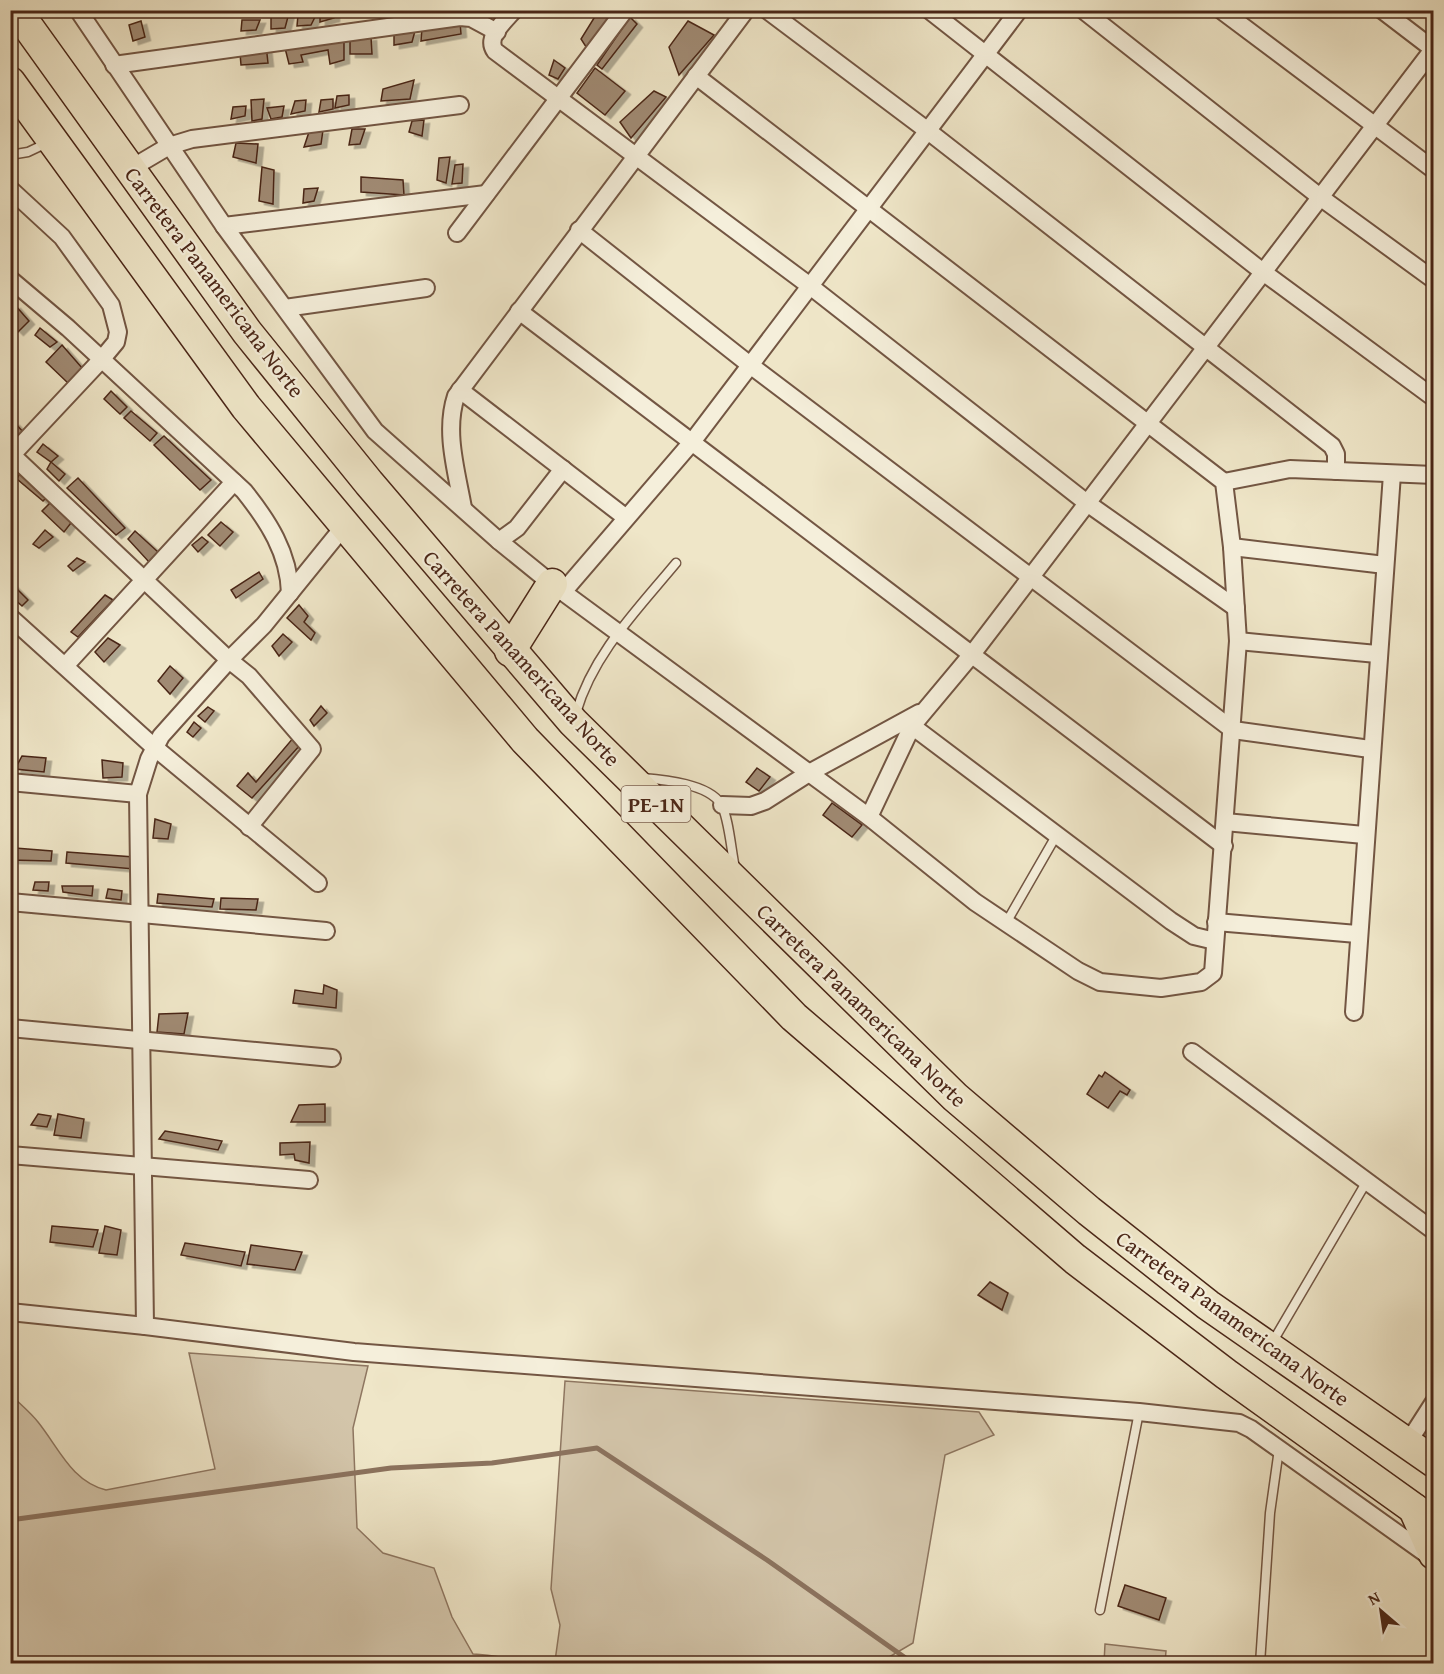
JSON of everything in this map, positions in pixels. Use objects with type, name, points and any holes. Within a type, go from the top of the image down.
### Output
[{"type":"highway","name":"Carretera Panamericana Norte","points":[[16,10],[247,332],[510,651],[573,722],[955,1097],[1089,1211],[1208,1305],[1434,1462]]},
{"type":"highway","name":"Carretera Panamericana Norte","points":[[10,82],[246,407],[525,740],[794,1017],[1075,1259],[1226,1374],[1424,1516]]},
{"type":"highway","points":[[510,651],[557,588]]},
{"type":"highway","points":[[1424,1516],[1434,1554]]},
{"type":"street","points":[[78,10],[224,226],[375,431],[499,541],[557,588],[869,817],[975,902],[1078,971],[1100,982],[1126,985],[1184,987],[1206,980],[1213,973],[1238,641],[1232,547],[1224,482],[870,207],[696,76]]},
{"type":"street","points":[[513,10],[492,38],[491,45],[495,51],[810,286],[1087,503],[1236,608]]},
{"type":"street","points":[[457,233],[625,10]]},
{"type":"street","points":[[463,508],[453,448],[451,412],[460,390],[746,10]]},
{"type":"street","points":[[766,10],[928,131],[1332,446],[1336,454],[1336,471]]},
{"type":"street","points":[[929,10],[1263,272],[1434,398]]},
{"type":"street","points":[[557,588],[692,442],[1019,10]]},
{"type":"street","points":[[1083,10],[1320,197],[1434,280]]},
{"type":"street","points":[[1221,10],[1434,170]]},
{"type":"street","points":[[869,817],[912,726],[973,653],[1433,48],[1382,10]]},
{"type":"street","points":[[114,65],[460,17],[471,18],[497,32]]},
{"type":"street","points":[[130,169],[169,146],[213,136],[460,105]]},
{"type":"street","points":[[11,190],[62,237],[111,305],[117,323],[116,342],[11,455],[249,676],[312,749],[249,827]]},
{"type":"street","points":[[224,226],[486,194]]},
{"type":"street","points":[[579,230],[750,365],[1032,575],[1233,730],[1370,749]]},
{"type":"street","points":[[10,279],[234,482],[255,506],[276,538],[288,566],[290,592]]},
{"type":"street","points":[[285,308],[426,288]]},
{"type":"street","points":[[519,311],[973,653],[1224,846]]},
{"type":"street","points":[[460,390],[625,517]]},
{"type":"street","points":[[499,541],[517,528],[563,469]]},
{"type":"street","points":[[1224,482],[1290,469],[1434,475]]},
{"type":"street","points":[[1353,1012],[1370,749],[1392,474]]},
{"type":"street","points":[[65,666],[234,482]]},
{"type":"street","points":[[145,1326],[138,794],[154,747],[169,726],[264,625],[345,525]]},
{"type":"street","points":[[1232,547],[1385,565]]},
{"type":"street","points":[[10,617],[154,747],[318,883]]},
{"type":"street","points":[[1238,641],[1377,654]]},
{"type":"street","points":[[722,805],[751,806],[765,801],[809,773],[928,708]]},
{"type":"street","points":[[912,726],[1171,921],[1194,936],[1215,940]]},
{"type":"street","points":[[10,782],[138,794]]},
{"type":"street","points":[[1225,822],[1364,835]]},
{"type":"street","points":[[10,902],[326,931]]},
{"type":"street","points":[[1216,922],[1357,934]]},
{"type":"street","points":[[10,1028],[332,1058]]},
{"type":"street","points":[[1192,1052],[1434,1231]]},
{"type":"street","points":[[10,1155],[309,1180]]},
{"type":"street","points":[[10,1312],[354,1352],[1139,1412],[1239,1424],[1279,1449],[1434,1559]]},
{"type":"street","points":[[1407,1444],[1434,1402]]},
{"type":"lane","points":[[10,155],[28,152],[53,140]]},
{"type":"lane","points":[[573,722],[592,669],[618,633],[676,563]]},
{"type":"lane","points":[[628,776],[700,789],[714,796],[722,805],[739,885]]},
{"type":"lane","points":[[1006,923],[1056,836]]},
{"type":"lane","points":[[1268,1348],[1367,1180]]},
{"type":"lane","points":[[1100,1610],[1139,1412]]},
{"type":"lane","points":[[1260,1664],[1270,1513],[1279,1449]]},
{"type":"shaded area","points":[[189,1353],[368,1366],[353,1428],[357,1528],[383,1553],[434,1568],[452,1617],[473,1654],[523,1661],[555,1661],[560,1625],[551,1589],[565,1381],[979,1412],[994,1435],[945,1455],[913,1643],[879,1663],[11,1663],[11,1395],[38,1422],[75,1471],[94,1486],[106,1490],[215,1469]]},
{"type":"shaded area","points":[[1105,1644],[1166,1651],[1165,1663],[1104,1663]]},
{"type":"building","points":[[320,10],[334,10],[334,18],[320,22]]},
{"type":"building","points":[[599,10],[617,10],[588,50],[581,39]]},
{"type":"building","points":[[289,13],[285,28],[271,29],[271,14]]},
{"type":"building","points":[[298,15],[316,15],[311,25],[297,26]]},
{"type":"building","points":[[630,17],[637,24],[602,69],[597,65]]},
{"type":"building","points":[[242,20],[260,20],[256,30],[241,31]]},
{"type":"building","points":[[141,21],[145,37],[133,41],[129,25]]},
{"type":"building","points":[[688,21],[714,35],[679,75],[669,47]]},
{"type":"building","points":[[460,22],[461,34],[421,41],[422,28]]},
{"type":"building","points":[[415,31],[412,42],[394,45],[394,34]]},
{"type":"building","points":[[344,36],[344,60],[330,64],[328,50],[301,55],[303,62],[289,64],[285,48]]},
{"type":"building","points":[[371,37],[372,54],[350,54],[350,39]]},
{"type":"building","points":[[266,45],[268,63],[241,65],[240,53]]},
{"type":"building","points":[[554,60],[565,68],[558,79],[549,75]]},
{"type":"building","points":[[595,68],[625,91],[605,115],[577,93]]},
{"type":"building","points":[[414,80],[410,99],[381,101],[383,89]]},
{"type":"building","points":[[654,91],[666,97],[631,138],[620,122]]},
{"type":"building","points":[[349,95],[349,105],[335,108],[337,96]]},
{"type":"building","points":[[264,99],[262,119],[252,121],[251,100]]},
{"type":"building","points":[[333,99],[333,109],[319,112],[321,100]]},
{"type":"building","points":[[306,100],[305,111],[291,114],[295,101]]},
{"type":"building","points":[[246,106],[245,116],[231,119],[233,107]]},
{"type":"building","points":[[284,106],[282,117],[271,119],[267,108]]},
{"type":"building","points":[[424,120],[422,136],[409,132],[412,121]]},
{"type":"building","points":[[352,129],[365,129],[360,144],[349,145]]},
{"type":"building","points":[[323,130],[321,144],[304,147],[309,132]]},
{"type":"building","points":[[236,143],[258,144],[256,163],[233,157]]},
{"type":"building","points":[[450,157],[446,183],[437,180],[439,158]]},
{"type":"building","points":[[463,164],[462,183],[452,184],[455,165]]},
{"type":"building","points":[[262,167],[274,170],[273,204],[259,201]]},
{"type":"building","points":[[361,177],[403,180],[404,195],[361,192]]},
{"type":"building","points":[[318,188],[314,201],[303,203],[304,189]]},
{"type":"building","points":[[15,305],[29,321],[18,332],[10,324],[10,309]]},
{"type":"building","points":[[40,328],[57,342],[50,347],[35,335]]},
{"type":"building","points":[[62,345],[83,369],[69,384],[46,362]]},
{"type":"building","points":[[111,391],[127,407],[120,414],[104,399]]},
{"type":"building","points":[[131,411],[157,433],[150,441],[124,418]]},
{"type":"building","points":[[14,422],[25,434],[16,443],[10,434],[10,426]]},
{"type":"building","points":[[164,436],[211,480],[200,490],[154,445]]},
{"type":"building","points":[[43,444],[58,456],[51,462],[37,452]]},
{"type":"building","points":[[51,462],[65,474],[59,481],[47,469]]},
{"type":"building","points":[[21,471],[49,495],[43,501],[17,479]]},
{"type":"building","points":[[78,478],[125,528],[116,535],[67,488]]},
{"type":"building","points":[[53,500],[74,519],[64,532],[42,511]]},
{"type":"building","points":[[221,522],[233,532],[220,546],[208,535]]},
{"type":"building","points":[[45,530],[53,537],[39,548],[33,544]]},
{"type":"building","points":[[135,531],[158,552],[149,562],[128,539]]},
{"type":"building","points":[[202,537],[208,542],[198,552],[192,545]]},
{"type":"building","points":[[77,558],[85,562],[73,571],[68,566]]},
{"type":"building","points":[[259,572],[263,579],[236,598],[231,590]]},
{"type":"building","points":[[10,582],[28,600],[22,606],[10,595]]},
{"type":"building","points":[[105,595],[113,600],[78,637],[71,632]]},
{"type":"building","points":[[299,605],[308,616],[304,622],[315,633],[311,640],[287,618]]},
{"type":"building","points":[[283,634],[292,642],[279,656],[272,646]]},
{"type":"building","points":[[108,638],[120,645],[104,662],[95,652]]},
{"type":"building","points":[[170,666],[183,678],[170,694],[158,681]]},
{"type":"building","points":[[321,706],[327,713],[314,726],[310,720]]},
{"type":"building","points":[[208,707],[214,711],[205,722],[198,716]]},
{"type":"building","points":[[194,722],[201,728],[193,737],[187,732]]},
{"type":"building","points":[[294,737],[301,744],[252,798],[237,786],[248,773],[256,782]]},
{"type":"building","points":[[22,756],[46,758],[44,772],[15,769]]},
{"type":"building","points":[[102,760],[123,763],[122,777],[103,778]]},
{"type":"building","points":[[757,768],[770,777],[759,791],[746,782]]},
{"type":"building","points":[[832,803],[862,825],[852,837],[823,815]]},
{"type":"building","points":[[155,819],[171,824],[168,839],[153,838]]},
{"type":"building","points":[[15,848],[52,851],[51,861],[10,860]]},
{"type":"building","points":[[67,852],[134,857],[134,869],[66,863]]},
{"type":"building","points":[[35,882],[49,882],[48,891],[33,890]]},
{"type":"building","points":[[62,886],[93,886],[92,896],[63,892]]},
{"type":"building","points":[[108,889],[122,891],[121,900],[106,898]]},
{"type":"building","points":[[158,894],[214,899],[212,907],[157,903]]},
{"type":"building","points":[[221,898],[258,899],[256,910],[220,909]]},
{"type":"building","points":[[324,985],[337,990],[336,1008],[293,1003],[295,990],[323,994]]},
{"type":"building","points":[[188,1013],[184,1034],[157,1032],[159,1014]]},
{"type":"building","points":[[1105,1072],[1130,1090],[1127,1095],[1120,1091],[1108,1108],[1087,1094],[1099,1075],[1102,1077]]},
{"type":"building","points":[[325,1104],[325,1122],[291,1122],[299,1105]]},
{"type":"building","points":[[38,1114],[51,1116],[47,1127],[31,1125]]},
{"type":"building","points":[[58,1114],[84,1119],[81,1138],[54,1135]]},
{"type":"building","points":[[165,1131],[222,1141],[218,1150],[159,1139]]},
{"type":"building","points":[[310,1142],[309,1163],[295,1160],[294,1154],[280,1155],[280,1143]]},
{"type":"building","points":[[52,1226],[98,1230],[93,1247],[50,1242]]},
{"type":"building","points":[[105,1226],[121,1230],[117,1255],[99,1253]]},
{"type":"building","points":[[185,1243],[245,1252],[241,1266],[181,1255]]},
{"type":"building","points":[[251,1245],[302,1252],[295,1270],[247,1264]]},
{"type":"building","points":[[990,1282],[1008,1293],[1002,1310],[978,1295]]},
{"type":"building","points":[[1125,1585],[1166,1598],[1159,1620],[1118,1606]]},
{"type":"waterway","points":[[10,1520],[391,1468],[492,1463],[597,1448],[767,1560],[914,1664]]}]
